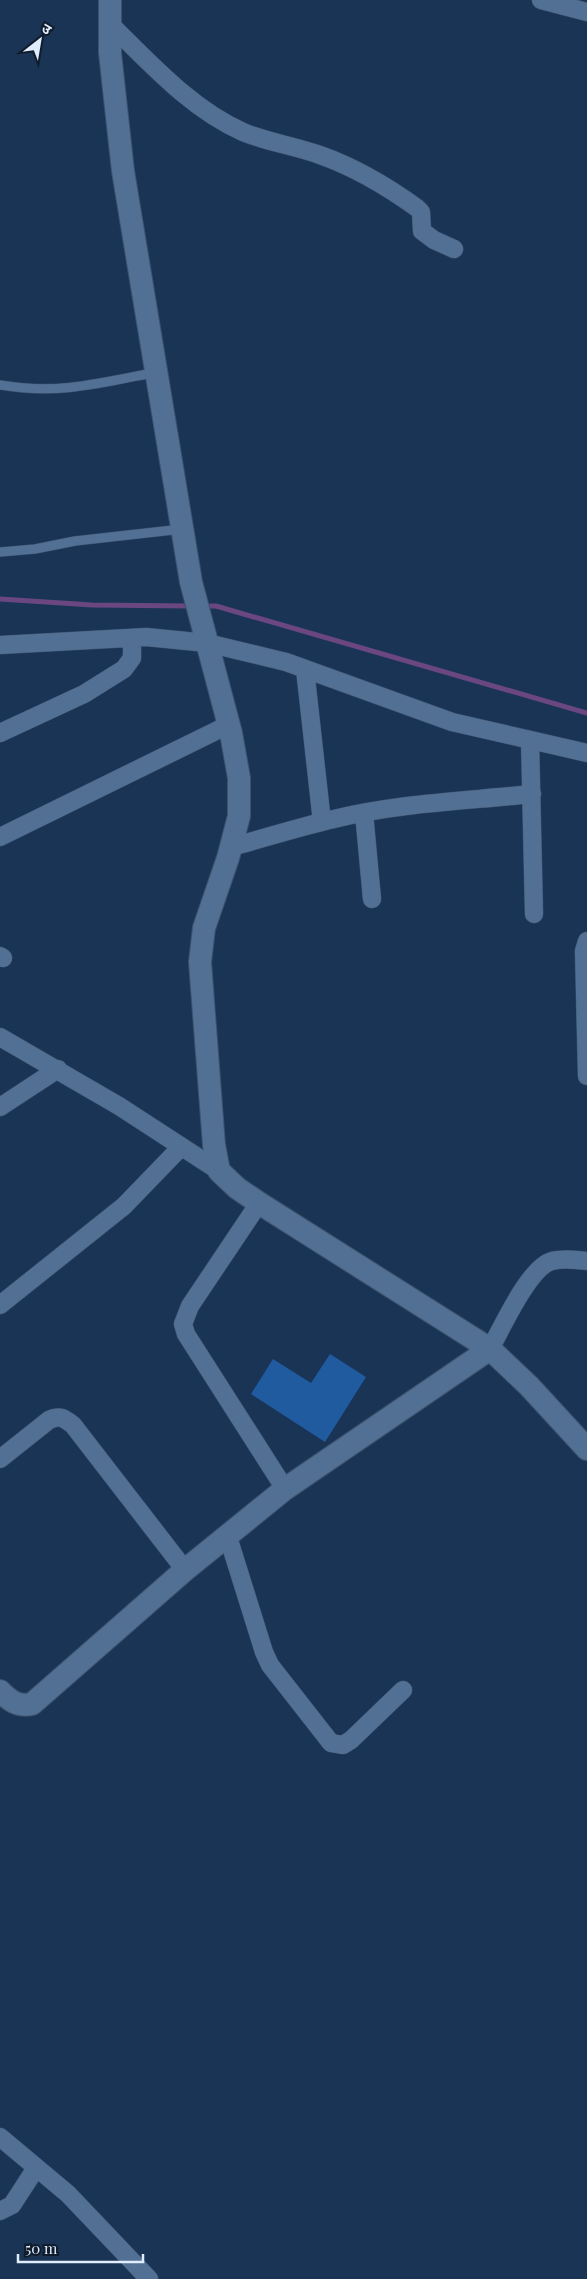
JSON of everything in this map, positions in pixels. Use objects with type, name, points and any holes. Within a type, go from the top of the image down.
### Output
[{"type":"street","points":[[110,0],[110,53],[123,171],[182,529],[191,582],[228,725],[239,778],[239,816],[231,847],[204,928],[200,962],[214,1145],[219,1171]]},
{"type":"street","points":[[541,0],[587,12]]},
{"type":"street","points":[[110,24],[175,87],[211,114],[244,132],[321,155],[380,185],[421,212],[422,231],[426,235],[454,249]]},
{"type":"street","points":[[0,645],[205,636],[286,662],[452,722],[587,753]]},
{"type":"street","points":[[0,733],[84,694],[124,669],[132,658],[132,638]]},
{"type":"street","points":[[305,669],[322,822]]},
{"type":"street","points":[[0,837],[228,725]]},
{"type":"street","points":[[530,740],[534,914]]},
{"type":"street","points":[[231,847],[322,822],[364,813],[532,794]]},
{"type":"street","points":[[364,813],[372,899]]},
{"type":"street","points":[[587,941],[584,951],[587,1076]]},
{"type":"street","points":[[0,1037],[58,1069],[219,1171],[237,1188],[259,1203],[490,1349],[529,1386],[587,1449]]},
{"type":"street","points":[[0,1107],[58,1069]]},
{"type":"street","points":[[0,1305],[124,1206],[181,1147]]},
{"type":"street","points":[[259,1203],[190,1306],[183,1324],[186,1334],[284,1489]]},
{"type":"street","points":[[0,1691],[9,1700],[22,1706],[32,1704],[185,1570],[228,1537],[284,1489],[490,1349],[530,1278],[540,1267],[551,1261],[587,1261]]},
{"type":"street","points":[[0,1459],[49,1420],[56,1416],[64,1417],[73,1425],[185,1570]]},
{"type":"street","points":[[228,1537],[264,1652],[270,1665],[331,1743],[344,1745],[351,1740],[402,1690]]},
{"type":"street","points":[[0,2136],[87,2212],[149,2279]]},
{"type":"street","points":[[0,2211],[6,2210],[16,2200],[36,2168]]},
{"type":"lane","points":[[0,385],[26,389],[69,389],[157,372]]},
{"type":"lane","points":[[0,552],[74,541],[182,529]]},
{"type":"building","points":[[330,1354],[366,1377],[325,1442],[251,1394],[273,1359],[311,1383]]},
{"type":"waterway","points":[[0,599],[92,605],[191,606]]},
{"type":"waterway","points":[[202,606],[216,606],[587,713]]}]
